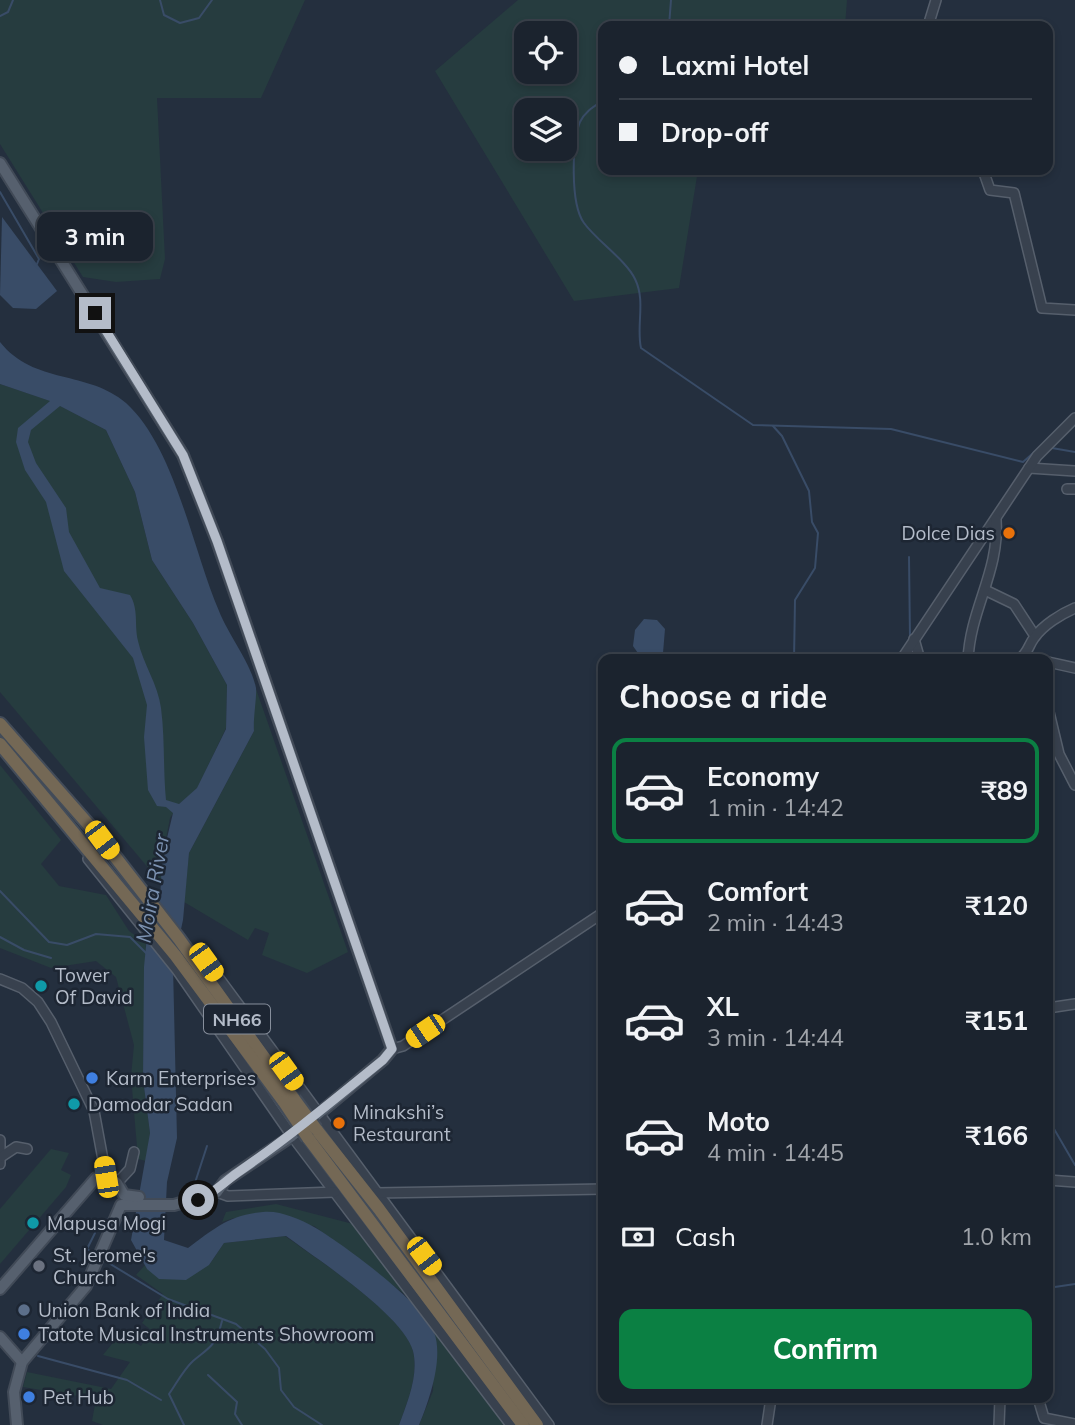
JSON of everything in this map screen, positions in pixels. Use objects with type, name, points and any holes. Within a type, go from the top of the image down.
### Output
[{"type":"highway","name":"NH66","points":[[0,724],[102,840],[148,901],[312,1134],[523,1425]]},
{"type":"highway","name":"NH66","points":[[0,744],[130,906],[179,947]]},
{"type":"highway","name":"NH66","points":[[312,1134],[379,1209],[537,1425]]},
{"type":"main road","points":[[0,163],[183,455],[221,554],[392,1049],[383,1060],[292,1136],[225,1181],[217,1192],[198,1200],[174,1202],[124,1194],[106,1177],[88,1185],[0,1289]]},
{"type":"main road","points":[[17,1425],[14,1392],[22,1362],[86,1286],[124,1194]]},
{"type":"main road","points":[[0,1337],[22,1362]]},
{"type":"street","points":[[930,21],[936,0]]},
{"type":"street","points":[[985,175],[990,190],[1014,193],[1042,308],[1075,310]]},
{"type":"street","points":[[905,654],[1029,468],[1075,418]]},
{"type":"street","points":[[1029,468],[1075,471]]},
{"type":"street","points":[[968,654],[970,632],[985,590],[998,539],[996,519]]},
{"type":"street","points":[[985,590],[1014,604],[1035,636]]},
{"type":"street","points":[[1024,654],[1035,636],[1062,614],[1075,608]]},
{"type":"street","points":[[912,642],[917,654]]},
{"type":"street","points":[[1053,663],[1075,668]]},
{"type":"street","points":[[1053,729],[1059,754],[1075,786]]},
{"type":"street","points":[[0,753],[130,906],[292,1136],[512,1425]]},
{"type":"street","points":[[392,1049],[403,1046],[598,916]]},
{"type":"street","points":[[179,947],[206,962],[549,1425]]},
{"type":"street","points":[[0,979],[22,988],[38,1002],[51,1022],[94,1111],[106,1177]]},
{"type":"street","points":[[1053,1007],[1075,1004]]},
{"type":"street","points":[[0,1140],[1,1161]]},
{"type":"street","points":[[1,1161],[16,1147],[27,1149]]},
{"type":"street","points":[[124,1194],[134,1152]]},
{"type":"street","points":[[1053,1180],[1075,1182]]},
{"type":"street","points":[[376,1193],[598,1189]]},
{"type":"street","points":[[217,1192],[228,1196],[335,1192]]},
{"type":"street","points":[[767,1425],[770,1403]]},
{"type":"street","points":[[999,1425],[1000,1403]]},
{"type":"street","points":[[1039,1403],[1044,1421],[1075,1424]]},
{"type":"green space","points":[[0,0],[305,0],[261,98],[157,98],[165,259],[160,279],[116,282],[83,277],[0,144]]},
{"type":"green space","points":[[518,0],[847,0],[845,21],[598,21],[598,175],[697,175],[679,288],[574,301],[435,71]]},
{"type":"green space","points":[[0,384],[51,401],[106,430],[135,492],[152,560],[193,623],[227,685],[226,728],[197,789],[179,804],[170,818],[162,859],[161,883],[0,692]]},
{"type":"green space","points":[[256,689],[348,952],[307,973],[262,955],[269,933],[255,928],[248,940],[184,902],[189,853],[254,731],[252,709]]},
{"type":"green space","points":[[0,765],[61,840],[41,864],[59,886],[106,895],[129,931],[146,943],[143,1079],[150,1133],[146,1161],[138,1159],[131,1076],[134,1045],[116,977],[96,961],[51,968],[0,948]]},
{"type":"green space","points":[[51,1149],[69,1153],[61,1170],[71,1175],[66,1187],[0,1264],[0,1209]]},
{"type":"green space","points":[[276,1204],[353,1224],[407,1296],[314,1226],[234,1218],[222,1222],[226,1212]]},
{"type":"green space","points":[[285,1236],[358,1289],[394,1321],[406,1337],[413,1351],[414,1370],[411,1389],[399,1425],[103,1425],[92,1421],[96,1399],[23,1387],[27,1372],[111,1389],[130,1362],[103,1355],[120,1334],[141,1346],[151,1330],[142,1323],[163,1294],[136,1275],[145,1265],[147,1269],[209,1265],[224,1243]]},
{"type":"green space","points":[[434,1332],[505,1425],[419,1425],[433,1391]]},
{"type":"water","points":[[2,217],[57,291],[36,309],[13,308],[0,295]]},
{"type":"water","points":[[0,342],[14,356],[29,365],[111,393],[126,403],[143,422],[170,472],[219,611],[250,670],[256,688],[254,731],[189,853],[183,920],[173,966],[177,1138],[167,1182],[164,1240],[188,1248],[231,1220],[269,1212],[302,1221],[343,1246],[399,1290],[427,1320],[434,1332],[437,1342],[436,1367],[431,1392],[419,1425],[399,1425],[411,1389],[414,1370],[413,1351],[406,1337],[377,1305],[286,1236],[224,1243],[209,1265],[186,1280],[159,1279],[147,1269],[131,1240],[150,1133],[143,1079],[144,967],[147,936],[160,901],[162,859],[173,813],[166,807],[157,806],[148,790],[144,737],[147,705],[133,658],[64,571],[46,502],[25,470],[16,442],[18,428],[50,401],[0,384]],"holes":[[[60,406],[106,430],[135,492],[152,560],[193,623],[227,685],[226,729],[197,788],[179,804],[166,800],[161,708],[138,641],[133,601],[130,595],[100,588],[69,532],[66,508],[36,463],[28,442],[31,430]]]},
{"type":"water","points":[[644,619],[657,620],[665,629],[663,653],[639,654],[633,646],[635,630]]},
{"type":"waterway","points":[[0,16],[8,12],[13,0]]},
{"type":"waterway","points":[[160,0],[164,15],[180,23],[199,18],[212,0]]},
{"type":"waterway","points":[[669,21],[671,0]]},
{"type":"waterway","points":[[598,104],[585,115],[577,131],[574,158],[576,202],[584,223],[635,279],[640,296],[641,348],[753,425],[891,429],[1023,462],[1040,447]]},
{"type":"waterway","points":[[0,192],[39,259],[37,264]]},
{"type":"waterway","points":[[773,426],[782,436],[809,491],[812,522],[818,533],[815,568],[795,600],[794,654]]},
{"type":"waterway","points":[[1052,448],[1075,452]]},
{"type":"waterway","points":[[909,557],[910,639]]},
{"type":"waterway","name":"Moira River","points":[[0,891],[49,942],[67,945],[96,934],[130,937],[146,953]]},
{"type":"waterway","points":[[0,937],[24,950],[51,958]]},
{"type":"waterway","points":[[1053,1127],[1075,1165]]},
{"type":"waterway","points":[[191,1195],[207,1146]]},
{"type":"waterway","points":[[191,1204],[192,1216]]},
{"type":"waterway","points":[[94,1254],[87,1249],[95,1233]]},
{"type":"waterway","points":[[102,1259],[168,1299],[236,1324],[265,1349],[279,1368],[281,1390],[294,1407],[322,1425]]},
{"type":"waterway","points":[[1053,1287],[1075,1284]]},
{"type":"waterway","points":[[184,1425],[169,1394],[183,1372],[215,1341],[222,1321]]},
{"type":"waterway","points":[[38,1356],[127,1380],[161,1400]]},
{"type":"waterway","points":[[208,1375],[237,1402],[235,1414],[242,1425]]},
{"type":"place","name":"Dolce Dias","points":[[1009,533]]},
{"type":"place","name":"Tower Of David","points":[[41,986]]},
{"type":"place","name":"Karm Enterprises","points":[[92,1078]]},
{"type":"place","name":"Damodar Sadan","points":[[74,1104]]},
{"type":"place","name":"Minakshi’s Restaurant","points":[[339,1123]]},
{"type":"place","name":"Mapusa Mogi","points":[[33,1223]]},
{"type":"place","name":"St. Jerome's Church","points":[[39,1266]]},
{"type":"place","name":"Union Bank of India","points":[[24,1310]]},
{"type":"place","name":"Tatote Musical Instruments Showroom","points":[[24,1334]]},
{"type":"place","name":"Pet Hub","points":[[29,1397]]},
{"type":"route","points":[[95,313],[183,455],[217,541],[392,1049],[383,1060],[292,1136],[225,1181],[217,1192],[198,1200]]}]
